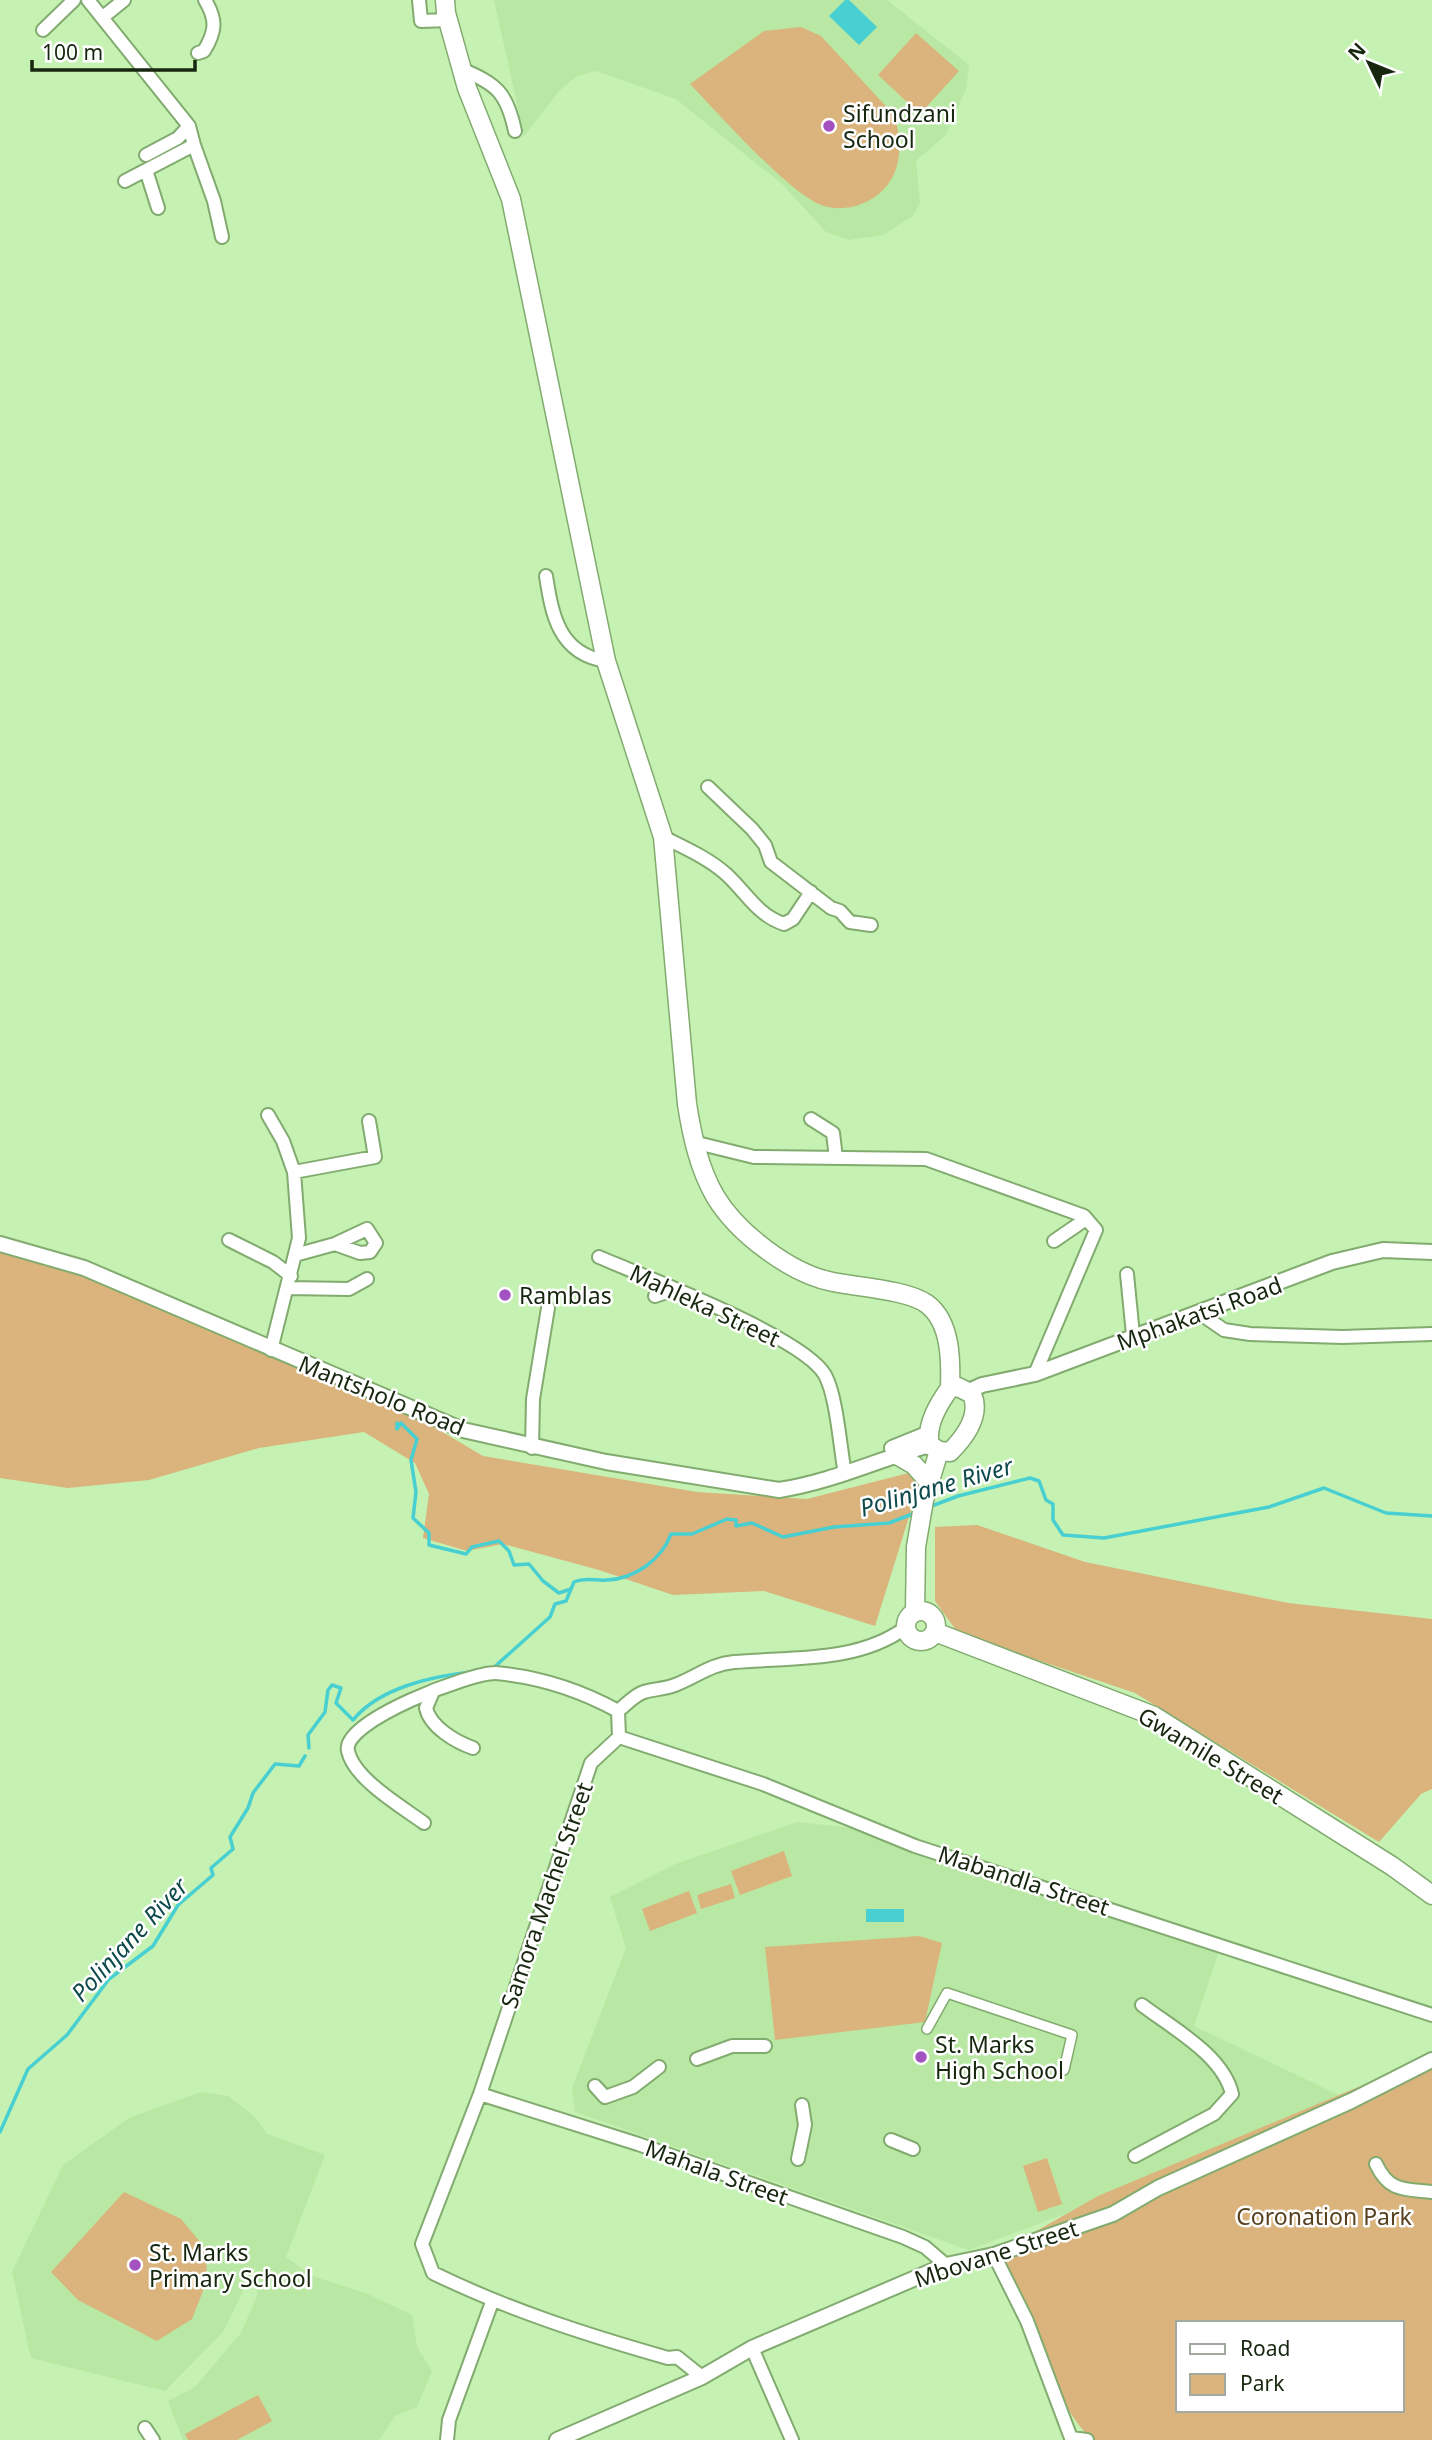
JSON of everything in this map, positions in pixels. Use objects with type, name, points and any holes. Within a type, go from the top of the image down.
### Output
[{"type":"main road","points":[[445,0],[461,69],[511,199],[606,661],[663,837],[687,1104],[693,1142],[716,1197],[751,1237],[785,1263],[823,1280],[915,1297],[931,1308],[943,1324],[947,1339],[950,1388],[935,1413],[933,1443],[916,1547],[910,1620],[909,1637],[918,1642],[928,1640],[935,1632],[935,1622],[930,1614],[910,1620]]},
{"type":"main road","points":[[933,1443],[950,1451],[970,1426],[975,1407],[969,1391],[950,1388]]},
{"type":"main road","points":[[895,1454],[914,1465],[925,1499]]},
{"type":"main road","name":"Gwamile Street","points":[[935,1632],[1154,1716],[1392,1866],[1432,1895]]},
{"type":"street","points":[[43,30],[74,0]]},
{"type":"street","points":[[88,0],[187,122],[212,192],[222,237]]},
{"type":"street","points":[[103,17],[124,0]]},
{"type":"street","points":[[198,53],[204,51],[215,33],[214,15],[205,0]]},
{"type":"street","points":[[419,0],[421,21],[448,20]]},
{"type":"street","points":[[461,69],[481,78],[503,94],[509,106],[514,131]]},
{"type":"street","points":[[146,155],[178,138],[187,122]]},
{"type":"street","points":[[125,181],[194,145]]},
{"type":"street","points":[[146,170],[158,208]]},
{"type":"street","points":[[546,576],[556,628],[590,659],[606,661]]},
{"type":"street","points":[[708,787],[752,829],[765,845],[771,862],[840,911],[850,922],[871,925]]},
{"type":"street","points":[[663,837],[697,853],[726,874],[766,918],[784,924],[793,919],[811,892]]},
{"type":"street","points":[[268,1115],[294,1172],[299,1238],[271,1350]]},
{"type":"street","points":[[811,1119],[833,1133],[836,1158]]},
{"type":"street","points":[[294,1172],[375,1157],[369,1121]]},
{"type":"street","points":[[693,1142],[754,1157],[926,1160],[1086,1219],[1096,1230],[1035,1374]]},
{"type":"street","points":[[1054,1241],[1086,1219]]},
{"type":"street","points":[[229,1240],[273,1262],[289,1282],[349,1289],[367,1279]]},
{"type":"street","name":"Mantsholo Road","points":[[0,1244],[84,1268],[463,1430],[532,1448],[779,1490],[933,1443]]},
{"type":"street","points":[[295,1255],[335,1244]]},
{"type":"street","name":"Mphakatsi Road","points":[[969,1391],[982,1385],[1035,1374],[1133,1335],[1356,1256],[1382,1250],[1432,1252]]},
{"type":"street","name":"Mahleka Street","points":[[599,1257],[781,1339],[824,1373],[832,1394],[844,1469]]},
{"type":"street","points":[[1127,1274],[1133,1335]]},
{"type":"street","points":[[655,1296],[675,1289]]},
{"type":"street","points":[[532,1448],[533,1399],[548,1308]]},
{"type":"street","points":[[1198,1312],[1224,1330],[1250,1335],[1342,1337],[1432,1334]]},
{"type":"street","name":"Mantsholo Road","points":[[844,1469],[933,1443]]},
{"type":"street","points":[[618,1711],[641,1693],[674,1686],[706,1668],[733,1662],[763,1662],[857,1650],[887,1641],[910,1620]]},
{"type":"street","points":[[424,1824],[374,1787],[348,1752],[348,1742],[357,1730],[386,1710],[493,1673],[560,1685],[590,1696],[618,1711]]},
{"type":"street","points":[[432,1694],[426,1709],[429,1717],[460,1744],[472,1748]]},
{"type":"street","points":[[618,1711],[619,1737]]},
{"type":"street","name":"Mabandla Street","points":[[619,1737],[763,1784],[915,1846],[988,1867],[1432,2015]]},
{"type":"street","name":"Samora Machel Street","points":[[619,1737],[591,1763],[480,2094],[422,2244],[433,2273],[492,2302],[567,2329],[668,2358],[677,2357],[702,2377]]},
{"type":"street","points":[[927,2029],[947,1993],[1072,2035],[1064,2070]]},
{"type":"street","points":[[1135,2156],[1214,2114],[1232,2094],[1225,2075],[1203,2052],[1142,2005]]},
{"type":"street","points":[[697,2059],[732,2046],[765,2046]]},
{"type":"street","name":"Mbovane Street","points":[[557,2440],[702,2377],[752,2348],[946,2265],[994,2255],[1113,2214],[1158,2188],[1351,2101],[1432,2060]]},
{"type":"street","points":[[595,2086],[605,2097],[616,2094],[659,2067]]},
{"type":"street","name":"Mahala Street","points":[[480,2094],[630,2141],[903,2237],[925,2247],[946,2265]]},
{"type":"street","points":[[798,2159],[805,2125],[802,2105]]},
{"type":"street","points":[[891,2140],[913,2149]]},
{"type":"street","points":[[1376,2164],[1383,2180],[1393,2187],[1432,2192]]},
{"type":"street","points":[[994,2255],[1027,2321],[1068,2439],[1087,2440]]},
{"type":"street","points":[[447,2440],[449,2420],[492,2302]]},
{"type":"street","points":[[752,2348],[792,2440]]},
{"type":"street","points":[[145,2428],[153,2440]]},
{"type":"shaded area","name":"Sifundzani School","points":[[494,0],[887,0],[969,65],[966,89],[946,135],[916,161],[920,203],[913,216],[883,235],[849,240],[826,232],[783,185],[676,99],[596,71],[577,76],[560,90],[524,136]]},
{"type":"shaded area","name":"St. Marks High School","points":[[797,1822],[861,1829],[1219,1951],[1194,2026],[1351,2101],[1142,2185],[969,2250],[575,2112],[572,2088],[626,1948],[610,1897],[673,1865]]},
{"type":"shaded area","name":"St. Marks Primary School","points":[[201,2092],[228,2096],[254,2116],[267,2134],[325,2155],[286,2257],[312,2276],[368,2294],[412,2315],[417,2347],[432,2371],[417,2407],[395,2416],[379,2440],[183,2440],[168,2401],[195,2387],[241,2333],[257,2296],[255,2266],[223,2332],[165,2391],[31,2358],[12,2272],[63,2165],[129,2118]]},
{"type":"green space","points":[[801,27],[821,36],[894,115],[899,154],[894,173],[883,190],[856,206],[832,208],[810,200],[755,152],[690,84],[764,31]]},
{"type":"green space","points":[[916,33],[959,71],[920,114],[878,75]]},
{"type":"green space","points":[[0,1244],[20,1248],[375,1392],[483,1456],[697,1492],[807,1499],[924,1469],[875,1626],[764,1591],[673,1595],[599,1570],[503,1544],[467,1551],[423,1538],[429,1494],[415,1463],[364,1432],[259,1448],[149,1480],[68,1488],[0,1478]]},
{"type":"green space","points":[[977,1525],[1085,1562],[1288,1603],[1432,1619],[1432,1789],[1421,1794],[1379,1842],[1135,1693],[958,1633],[935,1601],[935,1527]]},
{"type":"green space","points":[[784,1851],[792,1876],[740,1895],[731,1871]]},
{"type":"green space","points":[[731,1884],[735,1898],[701,1909],[697,1895]]},
{"type":"green space","points":[[689,1891],[697,1913],[650,1931],[642,1909]]},
{"type":"green space","points":[[919,1936],[942,1943],[925,2022],[775,2040],[765,1947]]},
{"type":"green space","name":"Coronation Park","points":[[1432,2056],[1432,2440],[1093,2440],[1078,2424],[1065,2403],[1021,2300],[994,2255],[1098,2196]]},
{"type":"green space","points":[[1047,2158],[1062,2204],[1038,2212],[1023,2166]]},
{"type":"green space","points":[[124,2192],[181,2219],[206,2249],[207,2281],[192,2319],[157,2341],[78,2300],[51,2272]]},
{"type":"green space","points":[[258,2395],[272,2421],[237,2440],[188,2440],[185,2434]]},
{"type":"water","points":[[845,0],[849,0],[877,27],[859,45],[829,16]]},
{"type":"water","points":[[866,1909],[904,1909],[904,1922],[866,1922]]},
{"type":"waterway","points":[[397,1423],[397,1429],[401,1423],[417,1439],[411,1460],[416,1492],[413,1518],[429,1533],[429,1545],[466,1554],[472,1547],[499,1541],[509,1551],[514,1565],[529,1564],[543,1581],[559,1593],[571,1589]]},
{"type":"waterway","name":"Polinjane River","points":[[929,1507],[958,1496],[1030,1478],[1039,1481],[1046,1500],[1053,1504],[1053,1520],[1063,1535],[1104,1538],[1269,1507],[1324,1488],[1386,1513],[1432,1516]]},
{"type":"waterway","name":"Polinjane River","points":[[491,1670],[550,1617],[555,1604],[566,1601],[574,1582],[617,1579],[637,1572],[661,1552],[671,1534],[692,1534],[727,1519],[736,1520],[736,1526],[752,1523],[783,1537],[834,1527],[889,1523],[915,1513]]},
{"type":"waterway","name":"Polinjane River","points":[[309,1748],[308,1735],[325,1712],[328,1690],[332,1685],[341,1688],[336,1703],[353,1720],[364,1709],[392,1692],[424,1681],[472,1672]]},
{"type":"waterway","name":"Polinjane River","points":[[0,2132],[28,2069],[67,2035],[109,1979],[153,1946],[178,1905],[213,1875],[211,1868],[233,1849],[230,1837],[248,1808],[253,1793],[275,1764],[299,1766],[305,1756]]},
{"type":"place","name":"Sifundzani School","points":[[829,126]]},
{"type":"place","name":"Ramblas","points":[[505,1295]]},
{"type":"place","name":"St. Marks High School","points":[[921,2057]]},
{"type":"place","name":"St. Marks Primary School","points":[[135,2265]]}]
